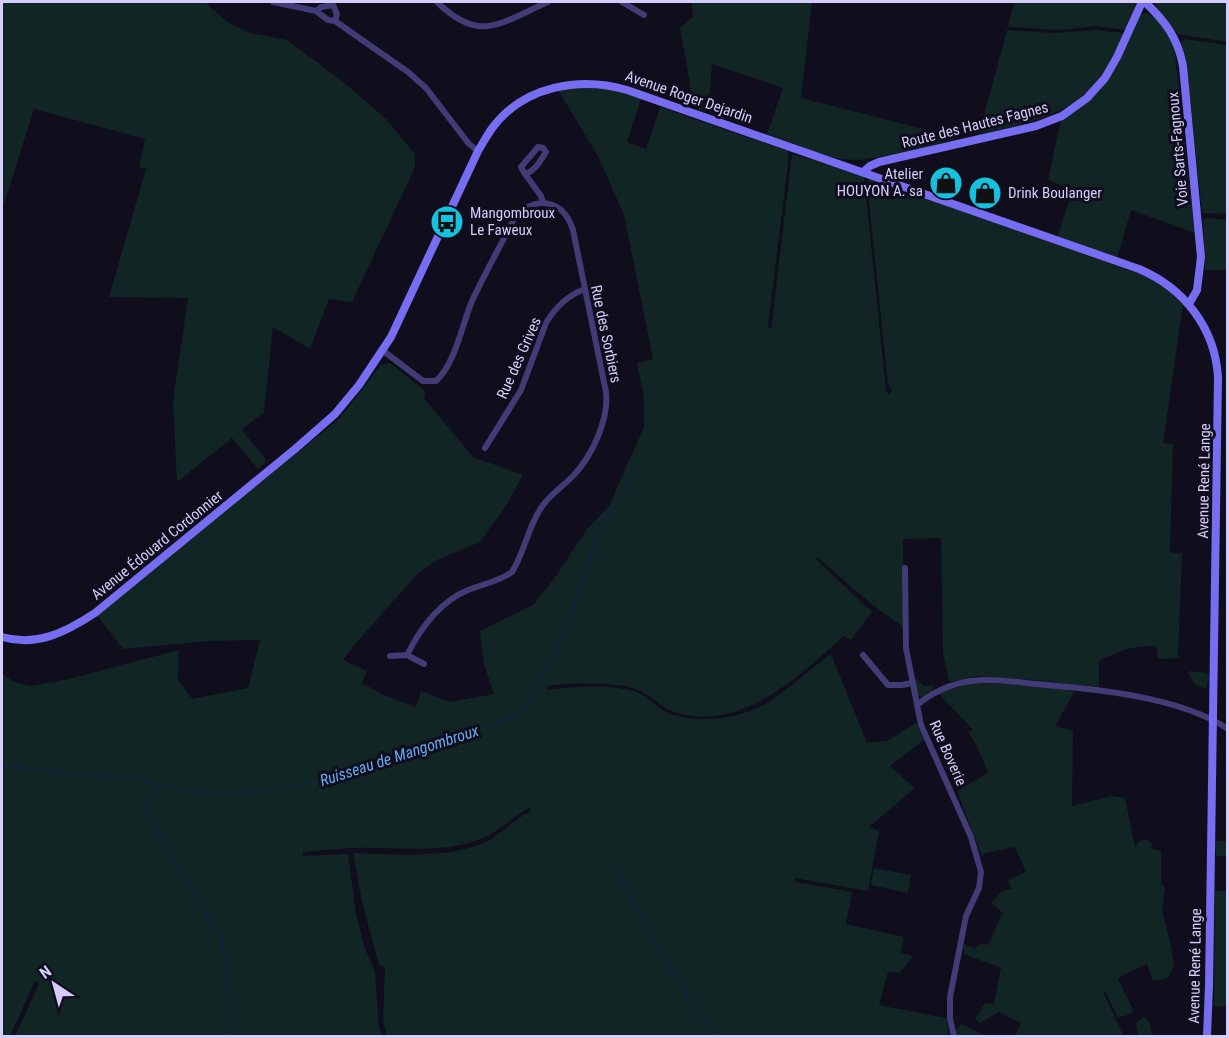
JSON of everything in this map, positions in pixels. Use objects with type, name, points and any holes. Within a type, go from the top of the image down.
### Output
[{"type":"main road","name":"Route des Hautes Fagnes","points":[[863,172],[870,165],[879,162],[1025,129],[1062,116],[1087,98],[1106,78],[1144,2]]},
{"type":"main road","name":"Voie Sarts-Fagnoux","points":[[1144,2],[1174,35],[1183,66],[1201,257],[1197,290],[1189,304]]},
{"type":"main road","name":"Avenue Roger Dejardin","points":[[314,434],[335,414],[359,385],[382,350],[402,314],[478,151],[494,126],[526,99],[557,86],[594,83],[627,90],[846,166]]},
{"type":"main road","name":"Avenue René Lange","points":[[846,166],[1148,273],[1167,284],[1189,304],[1203,323],[1216,359],[1218,377],[1207,1036]]},
{"type":"main road","name":"Avenue Édouard Cordonnier","points":[[2,637],[23,641],[44,638],[74,627],[95,613],[314,434]]},
{"type":"street","points":[[273,2],[316,11],[328,20],[335,21],[408,72],[426,88],[469,144],[478,151]]},
{"type":"street","points":[[437,2],[452,16],[469,25],[483,26],[496,25],[548,2]]},
{"type":"street","points":[[622,2],[644,15]]},
{"type":"street","points":[[316,11],[321,7],[336,3],[335,21]]},
{"type":"street","name":"Rue des Sorbiers","points":[[406,655],[436,611],[447,602],[467,591],[504,578],[512,572],[544,503],[574,475],[591,451],[604,418],[607,400],[571,221],[558,207],[543,202],[525,174]]},
{"type":"street","points":[[382,350],[423,381],[436,381],[442,376],[450,362],[473,300],[515,218],[523,208],[543,202]]},
{"type":"street","name":"Rue des Grives","points":[[485,448],[521,390],[546,323],[574,292],[585,289]]},
{"type":"street","points":[[905,568],[906,648],[917,705]]},
{"type":"street","points":[[390,656],[406,655],[424,664]]},
{"type":"street","points":[[863,655],[888,685],[902,686],[912,683]]},
{"type":"street","name":"Rue Boverie","points":[[954,1036],[950,1019],[950,997],[966,916],[977,893],[981,872],[972,837],[921,725],[917,705],[938,690],[949,686],[969,681],[1002,681],[1132,696],[1214,720],[1227,729]]},
{"type":"green space","points":[[2,2],[205,2],[227,22],[250,33],[287,40],[341,80],[386,119],[415,154],[415,167],[352,302],[329,299],[310,349],[273,327],[264,412],[242,430],[267,461],[258,469],[232,438],[177,482],[173,401],[188,298],[109,297],[146,169],[139,167],[145,139],[34,109],[2,210]]},
{"type":"green space","points":[[692,2],[812,2],[801,98],[959,138],[867,159],[841,159],[822,154],[767,134],[783,88],[712,64],[709,100],[705,112],[694,107],[680,27],[693,17]]},
{"type":"green space","points":[[1014,2],[1137,2],[1125,30],[1096,26],[1060,30],[1008,27]]},
{"type":"green space","points":[[1154,2],[1227,2],[1227,42],[1178,34]]},
{"type":"green space","points":[[1146,13],[1156,17],[1174,45],[1195,233],[1131,210],[1117,258],[1057,238],[1073,190],[1048,180],[1061,119],[1084,105],[1140,15]]},
{"type":"green space","points":[[1007,30],[1054,33],[1096,30],[1124,33],[1102,75],[1077,100],[1031,122],[979,134]]},
{"type":"green space","points":[[1185,39],[1227,45],[1227,214],[1202,213],[1186,59],[1181,42]]},
{"type":"green space","points":[[584,86],[613,89],[641,99],[627,142],[646,149],[660,107],[787,151],[789,155],[768,327],[771,329],[792,154],[864,176],[888,394],[892,391],[888,384],[867,182],[869,178],[1150,278],[1170,292],[1183,305],[1163,443],[1173,444],[1170,552],[1182,554],[1178,658],[1158,659],[1156,646],[1120,651],[1099,661],[1099,687],[978,676],[949,682],[943,652],[941,538],[903,539],[904,628],[869,602],[817,557],[816,559],[872,612],[851,640],[844,636],[789,683],[747,707],[725,714],[701,717],[672,711],[629,687],[593,684],[547,686],[547,690],[605,687],[628,690],[642,695],[668,713],[690,718],[713,719],[747,712],[767,703],[831,654],[867,743],[887,741],[916,723],[924,740],[890,766],[915,788],[869,827],[879,831],[868,891],[795,878],[796,882],[852,892],[846,924],[904,937],[901,953],[913,956],[900,973],[888,972],[879,1005],[946,1018],[949,1036],[387,1036],[383,1021],[385,967],[379,965],[363,906],[353,853],[419,854],[469,848],[495,836],[530,812],[531,807],[488,836],[465,844],[416,849],[349,848],[303,852],[303,856],[348,854],[356,914],[364,946],[375,972],[379,1028],[382,1036],[15,1036],[37,989],[39,983],[35,981],[10,1036],[2,1036],[2,674],[14,682],[30,686],[69,679],[179,650],[178,680],[192,699],[248,688],[260,640],[208,641],[123,649],[97,615],[339,419],[381,365],[390,363],[426,392],[424,398],[473,457],[523,475],[507,504],[480,542],[437,560],[417,574],[343,660],[367,671],[362,683],[384,695],[416,707],[421,691],[450,702],[494,694],[484,664],[480,631],[533,605],[556,576],[587,529],[609,506],[644,427],[644,397],[637,363],[653,359],[624,215],[598,156],[558,90]]},
{"type":"green space","points":[[1203,219],[1227,220],[1227,270],[1205,270]]},
{"type":"green space","points":[[1190,671],[1207,673],[1209,678],[1206,688],[1195,684],[1188,673]]},
{"type":"green space","points":[[913,676],[924,686],[933,685],[932,690],[923,697],[918,696]]},
{"type":"green space","points":[[972,683],[1065,689],[1074,692],[1055,726],[1073,731],[1072,806],[1112,796],[1125,798],[1135,847],[1139,841],[1147,839],[1152,844],[1151,849],[1161,851],[1161,883],[1165,888],[1162,911],[1174,964],[1168,978],[1153,981],[1147,964],[1118,979],[1134,1012],[1118,1018],[1105,991],[1103,992],[1124,1036],[1015,1036],[1021,1023],[999,1012],[980,1023],[975,1019],[985,1003],[994,1004],[1001,968],[964,954],[963,943],[975,949],[981,943],[988,945],[1002,914],[991,903],[1002,891],[1012,889],[1008,880],[1026,872],[1015,847],[985,853],[982,857],[957,791],[988,773],[977,746],[968,732],[973,730],[938,693]]},
{"type":"green space","points":[[1215,841],[1227,841],[1227,856],[1216,856]]},
{"type":"green space","points":[[874,868],[911,875],[908,893],[871,885]]},
{"type":"green space","points":[[1215,891],[1227,891],[1227,1007],[1214,1006]]},
{"type":"green space","points":[[1146,1018],[1150,1024],[1152,1036],[1138,1036],[1136,1023]]},
{"type":"green space","points":[[961,1024],[987,1036],[957,1036],[956,1030]]},
{"type":"waterway","name":"Ruisseau de Mangombroux","points":[[2,765],[144,779],[152,784],[227,796],[334,779],[521,715],[548,667],[570,620],[604,521],[640,465]]},
{"type":"waterway","points":[[151,798],[152,784]]},
{"type":"waterway","points":[[148,802],[145,810],[222,940],[229,985],[231,1036]]},
{"type":"waterway","points":[[614,864],[667,966],[715,1036]]},
{"type":"place","name":"Atelier HOUYON A. sa","points":[[946,183]]},
{"type":"place","name":"Drink Boulanger","points":[[985,193]]},
{"type":"place","name":"Mangombroux Le Faweux","points":[[447,222]]}]
